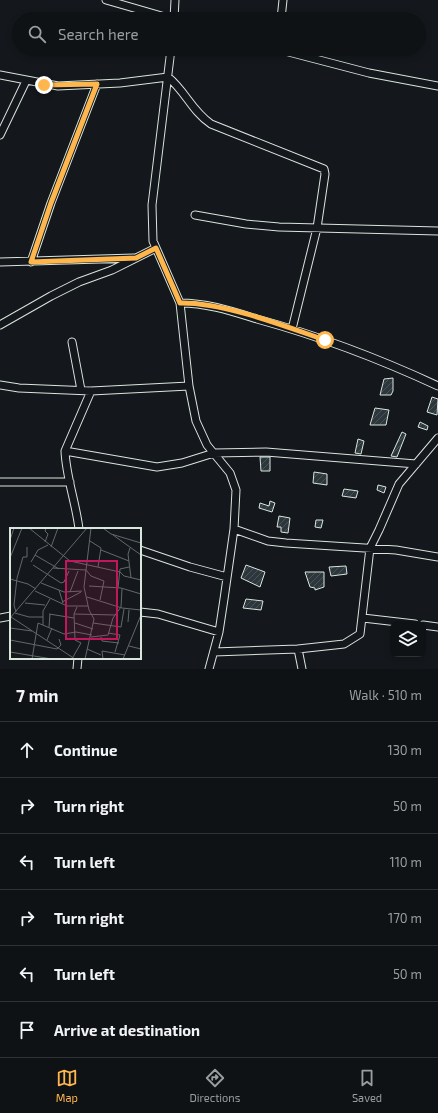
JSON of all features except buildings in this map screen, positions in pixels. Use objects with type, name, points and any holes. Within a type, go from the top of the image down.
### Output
[{"type":"street","points":[[106,0],[148,12]]},
{"type":"street","points":[[174,12],[175,0]]},
{"type":"street","points":[[282,12],[283,0]]},
{"type":"street","points":[[170,56],[152,205],[152,233],[156,248],[180,303],[189,386],[196,421],[208,445],[230,473],[236,490],[234,529],[228,577],[219,632],[209,669]]},
{"type":"street","points":[[304,56],[369,73],[438,86]]},
{"type":"street","points":[[0,75],[58,86],[168,77],[179,86],[199,115],[211,124],[324,168],[325,174],[317,228],[292,329]]},
{"type":"street","points":[[0,135],[26,81]]},
{"type":"street","points":[[31,262],[51,203],[97,84]]},
{"type":"street","points":[[194,215],[246,224],[317,228],[438,231]]},
{"type":"street","points":[[0,325],[51,296],[156,248]]},
{"type":"street","points":[[0,262],[136,258]]},
{"type":"street","points":[[180,303],[198,303],[292,329],[375,359],[438,386]]},
{"type":"street","points":[[72,342],[81,390]]},
{"type":"street","points":[[0,385],[19,388],[91,391],[189,386]]},
{"type":"street","points":[[79,528],[76,507],[65,462],[65,451],[91,391]]},
{"type":"street","points":[[214,652],[298,649],[344,644],[355,639],[360,634],[363,618],[370,548],[404,475],[416,464],[438,438]]},
{"type":"street","points":[[65,451],[157,467],[182,464],[214,453],[266,452],[416,464]]},
{"type":"street","points":[[0,482],[70,482]]},
{"type":"street","points":[[234,529],[268,540],[286,543],[370,548],[438,557]]},
{"type":"street","points":[[141,550],[190,567],[228,577]]},
{"type":"street","points":[[141,612],[158,614],[219,632]]},
{"type":"street","points":[[0,618],[10,616]]},
{"type":"street","points":[[363,618],[390,621]]},
{"type":"street","points":[[426,625],[438,627]]},
{"type":"street","points":[[298,649],[302,669]]},
{"type":"street","points":[[77,669],[78,659]]},
{"type":"route","points":[[44,85],[58,86],[97,84],[51,203],[31,262],[104,258],[136,258],[156,248],[171,286],[180,303],[198,303],[222,309],[325,340]]}]
